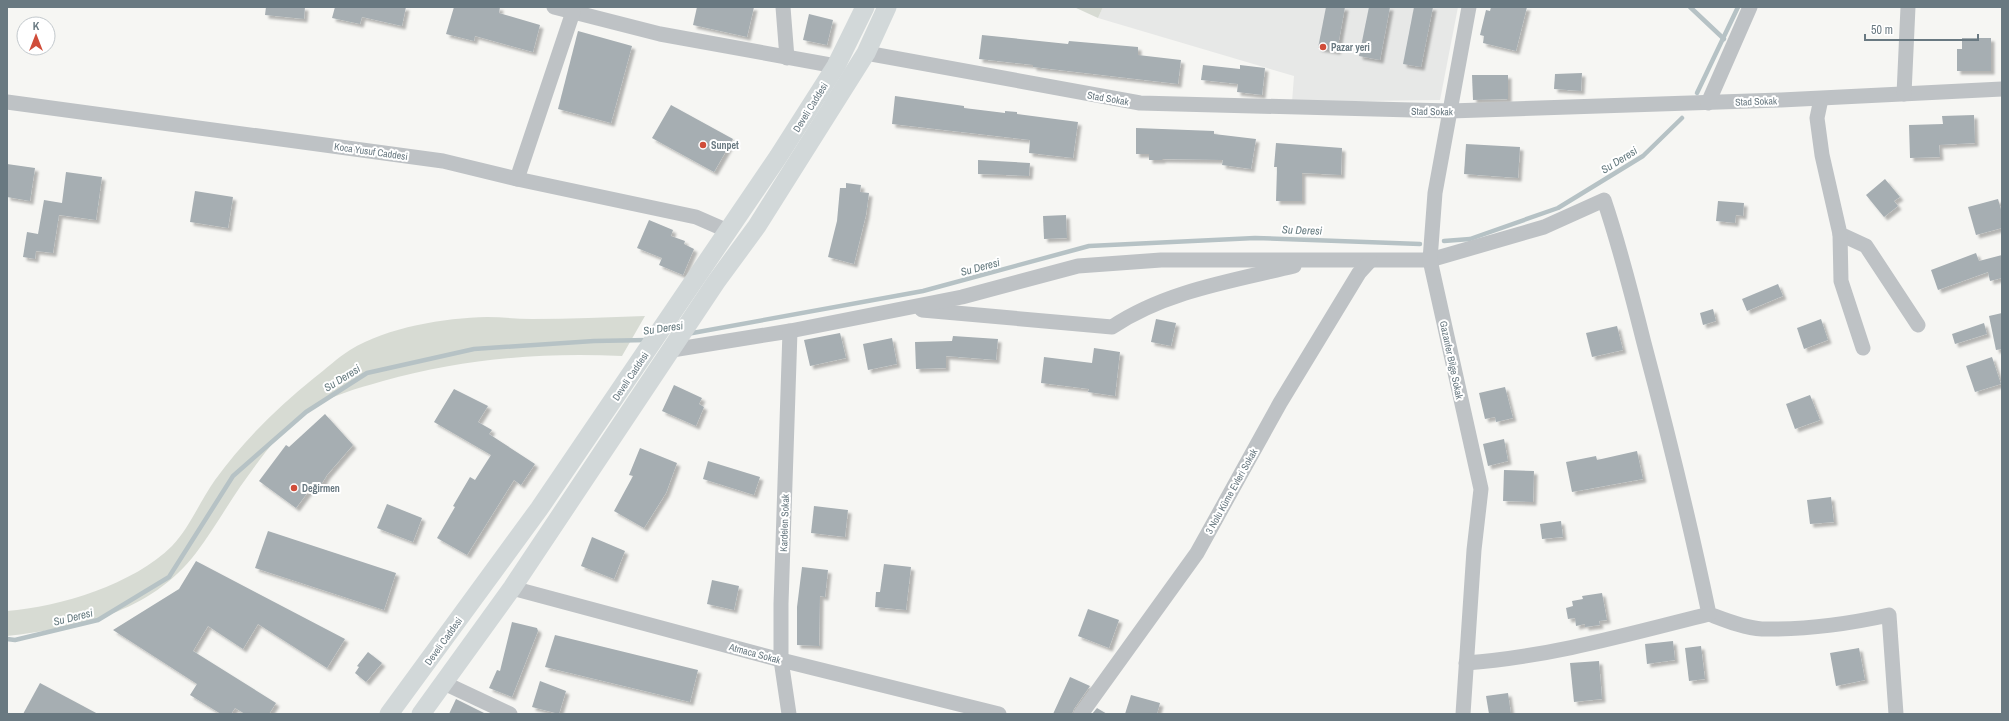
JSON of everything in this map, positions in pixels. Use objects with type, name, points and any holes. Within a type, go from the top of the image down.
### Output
[{"type":"main road","name":"Develi Caddesi","points":[[390,714],[540,508],[778,157],[836,66],[865,7]]},
{"type":"main road","name":"Develi Caddesi","points":[[421,714],[512,588],[694,315],[757,226],[866,54],[888,7]]},
{"type":"street","points":[[554,7],[660,34],[836,66]]},
{"type":"street","points":[[783,7],[787,58]]},
{"type":"street","name":"Gazanfer Bilge Sokak","points":[[1463,714],[1480,490],[1430,260],[1435,193],[1469,7]]},
{"type":"street","points":[[1708,103],[1750,7]]},
{"type":"street","points":[[1904,94],[1908,7]]},
{"type":"street","points":[[517,179],[573,12]]},
{"type":"street","name":"Stad Sokak","points":[[866,54],[1140,103],[1450,111],[1821,99],[2002,90]]},
{"type":"street","points":[[1821,99],[1817,118],[1822,155],[1840,234],[1841,281],[1863,348]]},
{"type":"street","name":"Koca Yusuf Caddesi","points":[[7,102],[443,161],[517,179],[696,216],[728,231]]},
{"type":"street","points":[[675,345],[790,331],[962,297],[1078,266],[1162,260],[1430,260],[1544,227],[1604,200],[1615,233],[1651,368],[1691,530],[1709,614]]},
{"type":"street","points":[[1840,234],[1866,246],[1918,325]]},
{"type":"street","points":[[905,308],[1112,327],[1124,318],[1170,297],[1317,260]]},
{"type":"street","name":"3 Nolu Küme Evleri Sokak","points":[[1081,714],[1197,553],[1280,403],[1359,273],[1370,261]]},
{"type":"street","name":"Kardelen Sokak","points":[[789,714],[781,660],[781,604],[790,331]]},
{"type":"street","name":"Atmaca Sokak","points":[[512,588],[781,660],[999,714]]},
{"type":"street","points":[[1466,662],[1503,660],[1551,652],[1709,614],[1760,629],[1851,624],[1889,616],[1896,714]]},
{"type":"street","points":[[444,683],[510,714]]},
{"type":"shaded area","points":[[1074,7],[1103,7],[1098,18]]},
{"type":"shaded area","name":"Pazar yeri","points":[[1103,7],[1458,7],[1440,100],[1292,102],[1294,76],[1098,18]]},
{"type":"shaded area","points":[[645,316],[622,356],[532,356],[472,362],[413,373],[344,393],[325,401],[297,419],[279,437],[240,487],[196,553],[178,573],[157,590],[135,604],[86,622],[34,633],[7,636],[7,611],[28,609],[72,599],[117,582],[138,572],[156,560],[178,539],[215,480],[249,438],[300,389],[336,360],[365,342],[381,335],[417,325],[453,319],[487,317],[546,319]]},
{"type":"building","points":[[266,7],[305,7],[304,19],[265,15]]},
{"type":"building","points":[[335,7],[406,7],[402,26],[362,17],[360,24],[332,18]]},
{"type":"building","points":[[454,7],[500,7],[499,13],[540,25],[533,52],[475,36],[474,41],[446,34]]},
{"type":"building","points":[[697,7],[754,7],[747,37],[693,25]]},
{"type":"building","points":[[1326,7],[1345,7],[1337,51],[1318,48]]},
{"type":"building","points":[[1369,7],[1390,7],[1380,60],[1359,56]]},
{"type":"building","points":[[1414,7],[1433,7],[1421,67],[1403,64]]},
{"type":"building","points":[[1491,7],[1527,7],[1516,51],[1483,43],[1484,36],[1480,35],[1486,10],[1490,11]]},
{"type":"building","points":[[809,14],[833,20],[827,45],[803,40]]},
{"type":"building","points":[[578,31],[632,46],[611,123],[558,109]]},
{"type":"building","points":[[982,35],[1068,44],[1069,41],[1138,47],[1138,55],[1181,60],[1178,84],[1033,67],[1033,65],[979,59]]},
{"type":"building","points":[[1962,38],[1991,38],[1991,71],[1957,71],[1957,49],[1962,49]]},
{"type":"building","points":[[1203,65],[1240,69],[1240,65],[1265,68],[1262,95],[1237,92],[1238,84],[1201,80]]},
{"type":"building","points":[[1582,73],[1581,91],[1554,89],[1555,74]]},
{"type":"building","points":[[1472,75],[1508,75],[1508,99],[1473,100]]},
{"type":"building","points":[[895,96],[964,106],[964,108],[1005,113],[1005,111],[1017,112],[1017,114],[1078,122],[1073,158],[1029,153],[1030,140],[892,124]]},
{"type":"building","points":[[671,105],[733,139],[714,172],[652,138]]},
{"type":"building","points":[[1974,115],[1975,143],[1939,145],[1940,157],[1910,158],[1909,125],[1943,124],[1942,116]]},
{"type":"building","points":[[1136,128],[1214,131],[1214,134],[1256,139],[1251,169],[1222,165],[1223,160],[1149,160],[1149,154],[1136,154]]},
{"type":"building","points":[[1276,143],[1342,148],[1341,175],[1302,173],[1302,201],[1276,201],[1277,167],[1274,167]]},
{"type":"building","points":[[1466,144],[1520,147],[1518,178],[1464,174]]},
{"type":"building","points":[[978,160],[1030,163],[1029,176],[978,174]]},
{"type":"building","points":[[7,164],[35,168],[30,201],[7,197]]},
{"type":"building","points":[[66,172],[102,177],[96,220],[59,215],[53,253],[36,251],[35,259],[23,257],[27,232],[38,234],[44,200],[62,203]]},
{"type":"building","points":[[1885,179],[1900,197],[1894,201],[1898,206],[1884,217],[1866,195]]},
{"type":"building","points":[[846,183],[861,185],[860,192],[869,193],[866,215],[854,264],[828,257],[837,221],[840,188],[846,188]]},
{"type":"building","points":[[195,191],[233,197],[228,228],[190,222]]},
{"type":"building","points":[[1998,199],[2002,213],[2002,228],[1976,235],[1968,207]]},
{"type":"building","points":[[1718,201],[1744,203],[1743,216],[1736,215],[1735,223],[1716,221]]},
{"type":"building","points":[[1066,215],[1067,238],[1044,239],[1043,216]]},
{"type":"building","points":[[649,220],[673,230],[671,236],[685,241],[684,244],[694,249],[683,275],[659,265],[662,258],[637,248]]},
{"type":"building","points":[[1976,253],[1979,261],[2002,255],[2002,278],[1990,281],[1988,272],[1938,290],[1931,270]]},
{"type":"building","points":[[1778,284],[1783,296],[1747,311],[1742,299]]},
{"type":"building","points":[[1713,309],[1716,321],[1703,325],[1700,313]]},
{"type":"building","points":[[2002,313],[2002,349],[1996,350],[1989,316]]},
{"type":"building","points":[[1156,319],[1176,323],[1171,346],[1151,342]]},
{"type":"building","points":[[1821,319],[1828,340],[1804,349],[1797,328]]},
{"type":"building","points":[[1984,323],[1987,334],[1955,344],[1952,334]]},
{"type":"building","points":[[1617,326],[1623,350],[1592,357],[1586,333]]},
{"type":"building","points":[[840,333],[846,358],[810,366],[804,340]]},
{"type":"building","points":[[953,336],[998,339],[996,360],[946,356],[946,368],[916,369],[915,342],[952,341]]},
{"type":"building","points":[[892,338],[897,364],[868,370],[863,344]]},
{"type":"building","points":[[1094,348],[1120,352],[1115,396],[1088,392],[1089,389],[1041,383],[1044,357],[1092,363]]},
{"type":"building","points":[[1992,357],[2001,384],[1975,392],[1966,366]]},
{"type":"building","points":[[674,385],[702,398],[699,404],[704,407],[696,426],[662,411]]},
{"type":"building","points":[[1505,387],[1513,418],[1496,422],[1495,417],[1485,419],[1479,393]]},
{"type":"building","points":[[454,389],[488,406],[478,422],[492,430],[489,434],[535,464],[521,485],[514,480],[467,555],[437,538],[470,477],[475,480],[491,455],[434,422]]},
{"type":"building","points":[[1810,395],[1820,420],[1795,429],[1786,404]]},
{"type":"building","points":[[325,414],[353,445],[327,475],[319,488],[314,484],[296,508],[259,481],[286,445],[289,447]]},
{"type":"building","points":[[1504,439],[1508,461],[1488,466],[1483,444]]},
{"type":"building","points":[[640,448],[677,463],[666,493],[644,528],[614,511],[633,476],[629,475]]},
{"type":"building","points":[[1637,451],[1643,479],[1572,492],[1566,462],[1596,456],[1597,460]]},
{"type":"building","points":[[708,461],[760,477],[754,495],[703,479]]},
{"type":"building","points":[[1504,470],[1534,471],[1533,502],[1503,501]]},
{"type":"building","points":[[1831,497],[1834,522],[1810,524],[1807,500]]},
{"type":"building","points":[[387,504],[422,518],[413,542],[377,528]]},
{"type":"building","points":[[814,506],[848,510],[845,537],[811,533]]},
{"type":"building","points":[[1561,521],[1563,537],[1542,539],[1540,524]]},
{"type":"building","points":[[268,531],[396,573],[384,610],[255,568]]},
{"type":"building","points":[[592,537],[625,551],[614,579],[581,566]]},
{"type":"building","points":[[196,561],[345,639],[327,668],[258,624],[243,649],[208,626],[193,651],[276,703],[269,714],[245,714],[235,708],[231,714],[221,714],[190,695],[197,684],[113,630],[179,589]]},
{"type":"building","points":[[884,564],[911,567],[906,610],[875,607],[876,592],[880,592]]},
{"type":"building","points":[[802,567],[828,570],[825,597],[820,596],[819,646],[797,645],[797,607]]},
{"type":"building","points":[[712,580],[739,586],[734,610],[707,604]]},
{"type":"building","points":[[1602,593],[1607,620],[1599,621],[1600,625],[1585,627],[1585,624],[1576,626],[1575,618],[1568,619],[1566,608],[1573,606],[1572,601],[1583,599],[1582,596]]},
{"type":"building","points":[[1088,609],[1119,620],[1109,648],[1078,636]]},
{"type":"building","points":[[512,622],[537,628],[538,631],[512,697],[489,688],[497,670],[500,671]]},
{"type":"building","points":[[555,635],[698,670],[690,702],[545,667]]},
{"type":"building","points":[[1673,641],[1675,660],[1647,664],[1645,644]]},
{"type":"building","points":[[1701,646],[1705,679],[1689,681],[1685,648]]},
{"type":"building","points":[[1859,648],[1865,680],[1836,686],[1830,653]]},
{"type":"building","points":[[368,652],[382,663],[366,682],[355,673],[359,667],[357,666]]},
{"type":"building","points":[[1599,661],[1602,699],[1574,702],[1570,663]]},
{"type":"building","points":[[1070,677],[1090,686],[1072,714],[1053,714]]},
{"type":"building","points":[[540,681],[566,691],[559,714],[532,707]]},
{"type":"building","points":[[40,683],[98,714],[23,714]]},
{"type":"building","points":[[1508,693],[1511,714],[1489,714],[1486,696]]},
{"type":"building","points":[[1131,695],[1160,703],[1157,714],[1125,714]]},
{"type":"building","points":[[456,699],[486,714],[449,714]]},
{"type":"building","points":[[1097,708],[1107,714],[1092,714]]},
{"type":"waterway","points":[[1690,7],[1724,39]]},
{"type":"waterway","name":"Su Deresi","points":[[1697,93],[1738,7]]},
{"type":"waterway","name":"Su Deresi","points":[[1444,241],[1470,239],[1558,208],[1643,156],[1682,118]]},
{"type":"waterway","name":"Su Deresi","points":[[687,334],[923,291],[1089,246],[1255,238],[1420,244]]},
{"type":"waterway","name":"Su Deresi","points":[[7,639],[15,640],[98,620],[169,577],[233,476],[306,412],[367,373],[474,349],[594,341],[648,340]]},
{"type":"place","name":"Pazar yeri","points":[[1323,47]]},
{"type":"place","name":"Sunpet","points":[[703,145]]},
{"type":"place","name":"Değirmen","points":[[294,488]]}]
